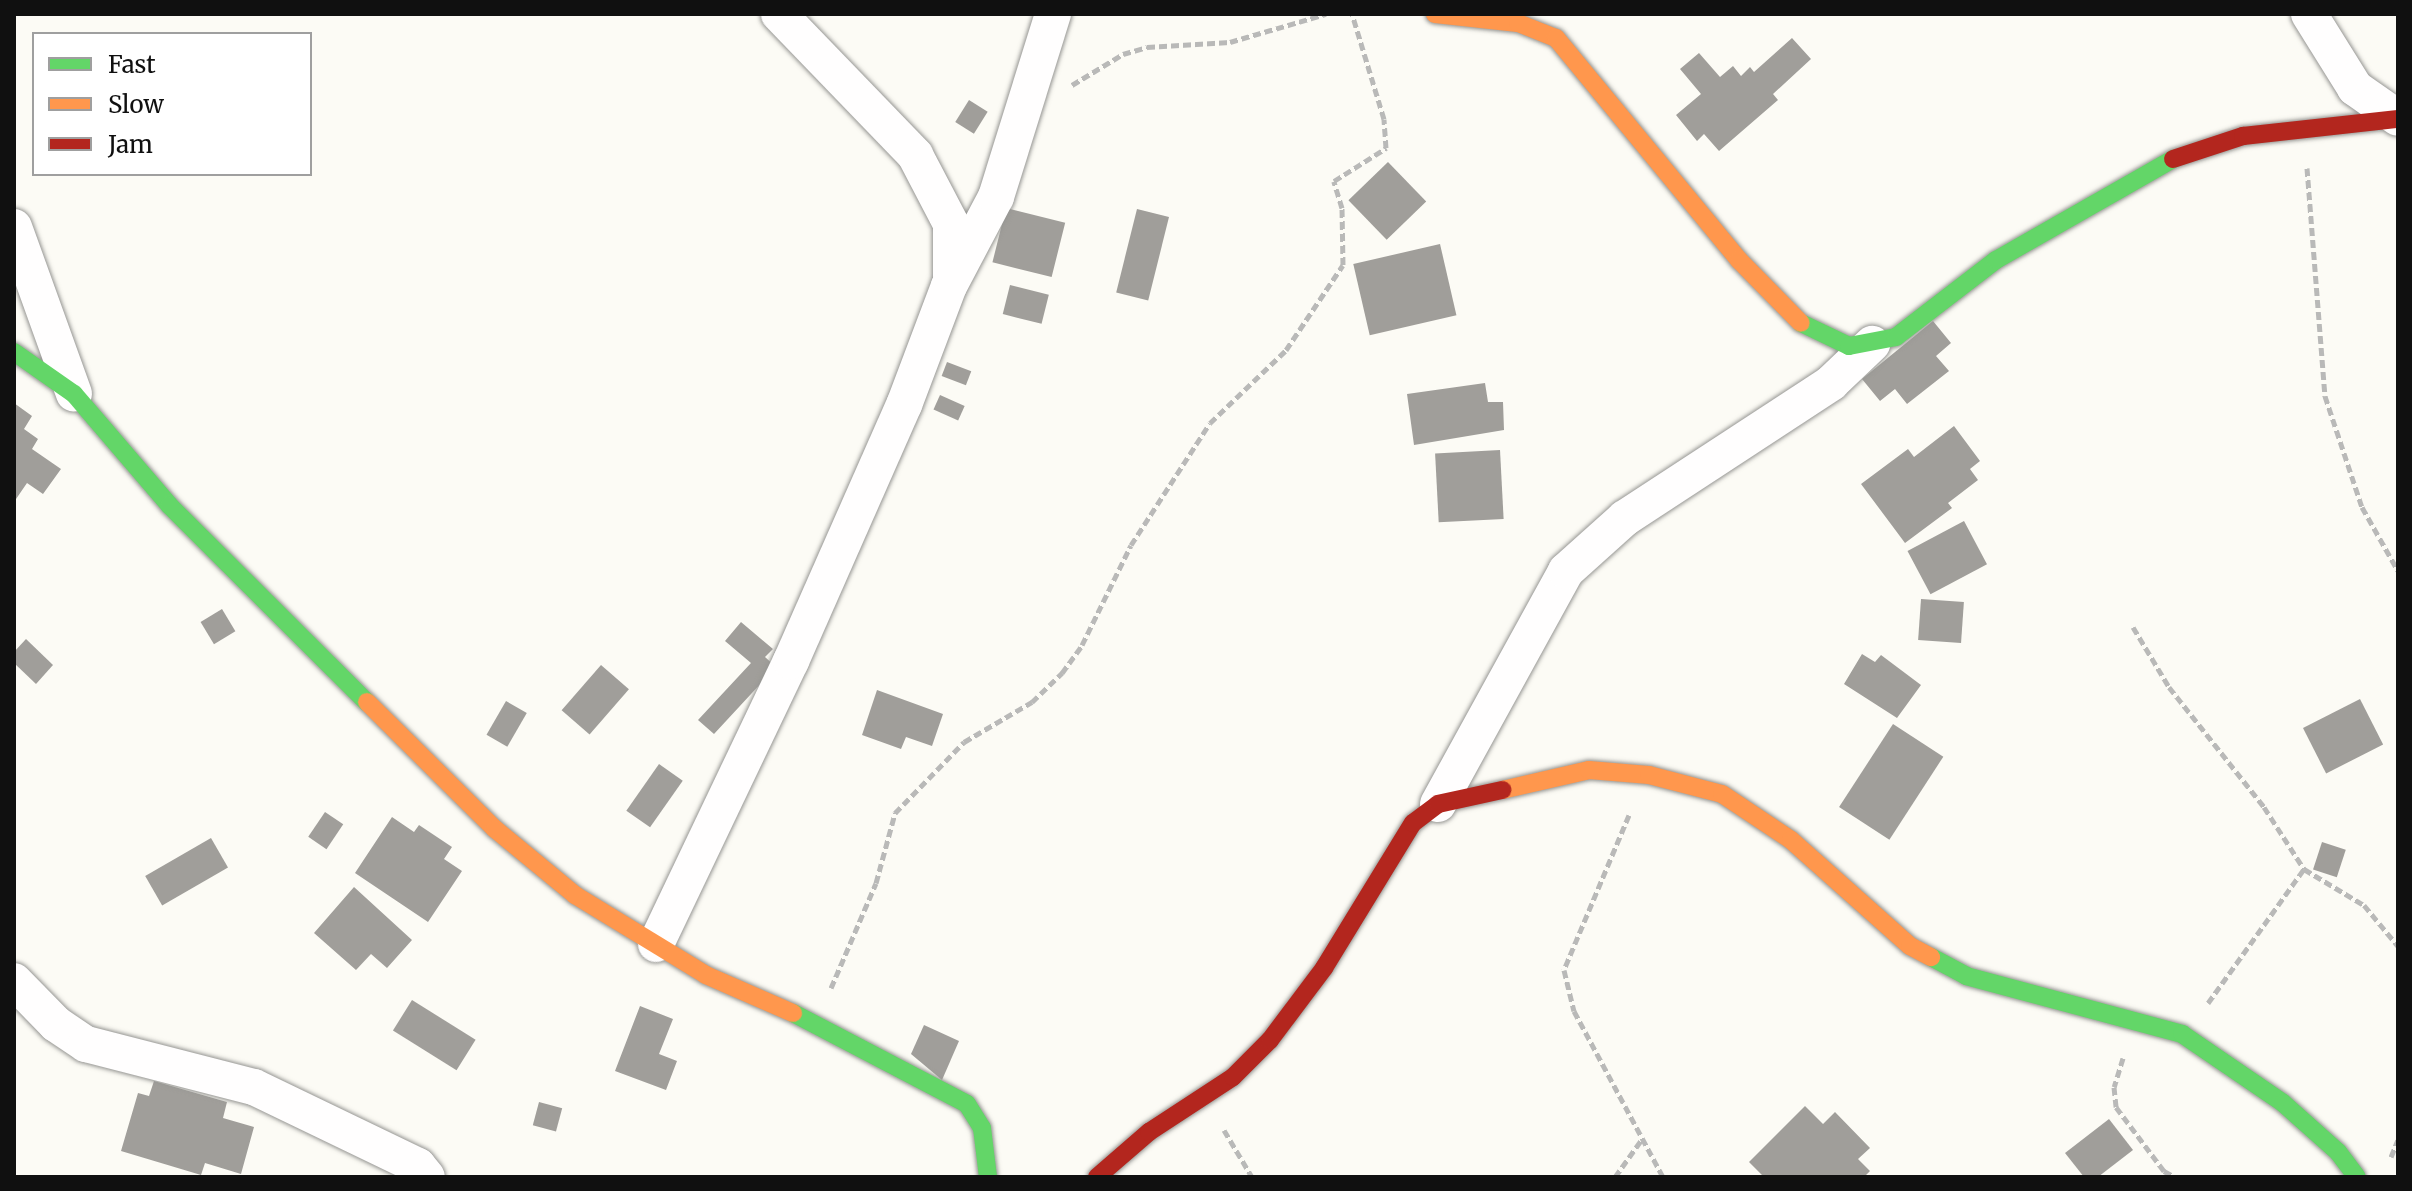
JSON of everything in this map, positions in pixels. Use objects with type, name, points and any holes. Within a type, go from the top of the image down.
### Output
[{"type":"street","points":[[779,14],[915,155],[943,200],[951,224],[949,286]]},
{"type":"street","points":[[656,944],[791,661],[904,405],[949,286],[996,197],[1053,14]]},
{"type":"street","points":[[1435,14],[1518,23],[1556,38],[1739,260],[1799,322],[1849,346],[1896,337],[1996,260],[2178,156],[2243,136],[2398,118]]},
{"type":"street","points":[[2309,14],[2355,88],[2398,118]]},
{"type":"street","points":[[14,227],[74,394]]},
{"type":"street","points":[[1097,1177],[1149,1132],[1205,1098],[1270,1040],[1324,968],[1395,847],[1413,823],[1438,804],[1566,571],[1625,518],[1831,383],[1872,344]]},
{"type":"street","points":[[14,352],[74,394],[169,505],[495,829],[575,895],[706,975],[816,1023],[967,1104],[982,1128],[988,1177]]},
{"type":"street","points":[[1438,804],[1589,770],[1649,775],[1722,794],[1791,840],[1910,946],[1966,976],[2137,1025],[2182,1034],[2283,1103],[2338,1152],[2357,1177]]},
{"type":"street","points":[[14,981],[56,1024],[86,1044],[254,1087],[418,1166],[427,1177]]},
{"type":"path","points":[[1065,89],[1123,54],[1147,47],[1230,42],[1326,14]]},
{"type":"path","points":[[816,1023],[876,883],[895,813],[964,742],[1032,702],[1062,673],[1082,645],[1131,545],[1210,423],[1286,350],[1343,265],[1342,208],[1334,181],[1386,148],[1384,119],[1352,14]]},
{"type":"path","points":[[2303,131],[2325,396],[2362,507],[2398,571]]},
{"type":"path","points":[[2133,627],[2169,687],[2264,807],[2304,869],[2364,905],[2398,946]]},
{"type":"path","points":[[1649,775],[1597,882],[1564,970],[1574,1011],[1663,1177]]},
{"type":"path","points":[[2182,1034],[2304,869]]},
{"type":"path","points":[[2137,1025],[2114,1087],[2116,1107],[2164,1171],[2175,1177]]},
{"type":"path","points":[[1205,1098],[1252,1177]]},
{"type":"path","points":[[1615,1177],[1642,1139]]},
{"type":"building","points":[[1792,38],[1811,59],[1773,94],[1778,100],[1719,151],[1704,134],[1697,141],[1676,115],[1701,94],[1680,69],[1699,53],[1720,77],[1733,66],[1741,76],[1750,67],[1754,72]]},
{"type":"building","points":[[969,100],[988,112],[974,134],[955,122]]},
{"type":"building","points":[[1388,162],[1426,202],[1387,240],[1348,200]]},
{"type":"building","points":[[1006,208],[1065,223],[1052,277],[992,262]]},
{"type":"building","points":[[1137,209],[1169,217],[1148,300],[1116,292]]},
{"type":"building","points":[[1440,244],[1456,315],[1370,335],[1353,264]]},
{"type":"building","points":[[1010,285],[1049,295],[1042,324],[1003,314]]},
{"type":"building","points":[[1933,321],[1951,343],[1936,356],[1949,371],[1907,404],[1895,389],[1880,401],[1862,379]]},
{"type":"building","points":[[947,362],[971,371],[966,385],[942,376]]},
{"type":"building","points":[[1485,383],[1488,402],[1503,402],[1504,430],[1414,445],[1407,394]]},
{"type":"building","points":[[940,395],[965,406],[958,421],[933,410]]},
{"type":"building","points":[[14,403],[32,416],[24,429],[38,439],[32,449],[61,469],[43,494],[27,483],[14,502]]},
{"type":"building","points":[[1954,426],[1980,461],[1970,469],[1978,480],[1948,503],[1952,508],[1905,543],[1861,484],[1908,449],[1914,457]]},
{"type":"building","points":[[1500,450],[1504,519],[1439,522],[1435,453]]},
{"type":"building","points":[[1964,521],[1987,564],[1930,594],[1907,551]]},
{"type":"building","points":[[1921,599],[1964,602],[1961,643],[1918,640]]},
{"type":"building","points":[[222,609],[235,631],[214,644],[201,622]]},
{"type":"building","points":[[741,622],[773,649],[765,657],[776,667],[714,734],[698,720],[751,663],[725,641]]},
{"type":"building","points":[[26,639],[53,665],[36,684],[14,663],[14,652]]},
{"type":"building","points":[[1862,654],[1875,662],[1881,655],[1921,685],[1897,718],[1844,684]]},
{"type":"building","points":[[601,665],[629,689],[590,735],[562,710]]},
{"type":"building","points":[[877,690],[943,714],[932,746],[906,737],[901,749],[862,735]]},
{"type":"building","points":[[2360,699],[2383,744],[2326,773],[2303,728]]},
{"type":"building","points":[[506,701],[527,713],[507,747],[486,735]]},
{"type":"building","points":[[1893,724],[1943,757],[1889,840],[1839,807]]},
{"type":"building","points":[[659,764],[683,781],[650,827],[626,811]]},
{"type":"building","points":[[325,812],[343,824],[326,849],[308,837]]},
{"type":"building","points":[[392,817],[414,832],[419,825],[452,847],[444,859],[462,871],[428,922],[355,873]]},
{"type":"building","points":[[211,838],[228,867],[162,905],[145,876]]},
{"type":"building","points":[[2322,842],[2346,850],[2337,877],[2313,870]]},
{"type":"building","points":[[354,887],[412,940],[387,968],[371,954],[356,970],[314,933]]},
{"type":"building","points":[[412,1000],[476,1040],[457,1070],[393,1031]]},
{"type":"building","points":[[640,1006],[673,1019],[659,1054],[677,1061],[666,1090],[615,1071]]},
{"type":"building","points":[[924,1025],[959,1041],[942,1080],[911,1054]]},
{"type":"building","points":[[154,1081],[227,1102],[223,1118],[254,1127],[241,1174],[205,1163],[201,1175],[121,1151],[138,1093],[149,1096]]},
{"type":"building","points":[[539,1102],[562,1108],[556,1131],[533,1125]]},
{"type":"building","points":[[1805,1106],[1823,1124],[1835,1112],[1870,1148],[1858,1159],[1870,1171],[1864,1177],[1764,1177],[1749,1162]]},
{"type":"building","points":[[2109,1119],[2133,1150],[2098,1177],[2084,1177],[2065,1153]]},
{"type":"traffic: fast","points":[[1801,323],[1849,346],[1896,337],[1996,260],[2173,159]]},
{"type":"traffic: fast","points":[[14,352],[74,394],[169,505],[367,702]]},
{"type":"traffic: fast","points":[[1931,957],[1966,976],[2182,1034],[2283,1103],[2338,1152],[2357,1177]]},
{"type":"traffic: fast","points":[[793,1013],[967,1104],[982,1128],[988,1177]]},
{"type":"traffic: slow","points":[[1435,14],[1518,23],[1556,38],[1739,260],[1801,323]]},
{"type":"traffic: slow","points":[[367,702],[495,829],[575,895],[706,975],[793,1013]]},
{"type":"traffic: slow","points":[[1502,790],[1589,770],[1649,775],[1722,794],[1791,840],[1910,946],[1931,957]]},
{"type":"traffic: jam","points":[[2173,159],[2243,136],[2398,119]]},
{"type":"traffic: jam","points":[[1097,1177],[1149,1132],[1233,1077],[1270,1040],[1324,968],[1413,823],[1438,804],[1502,790]]}]
